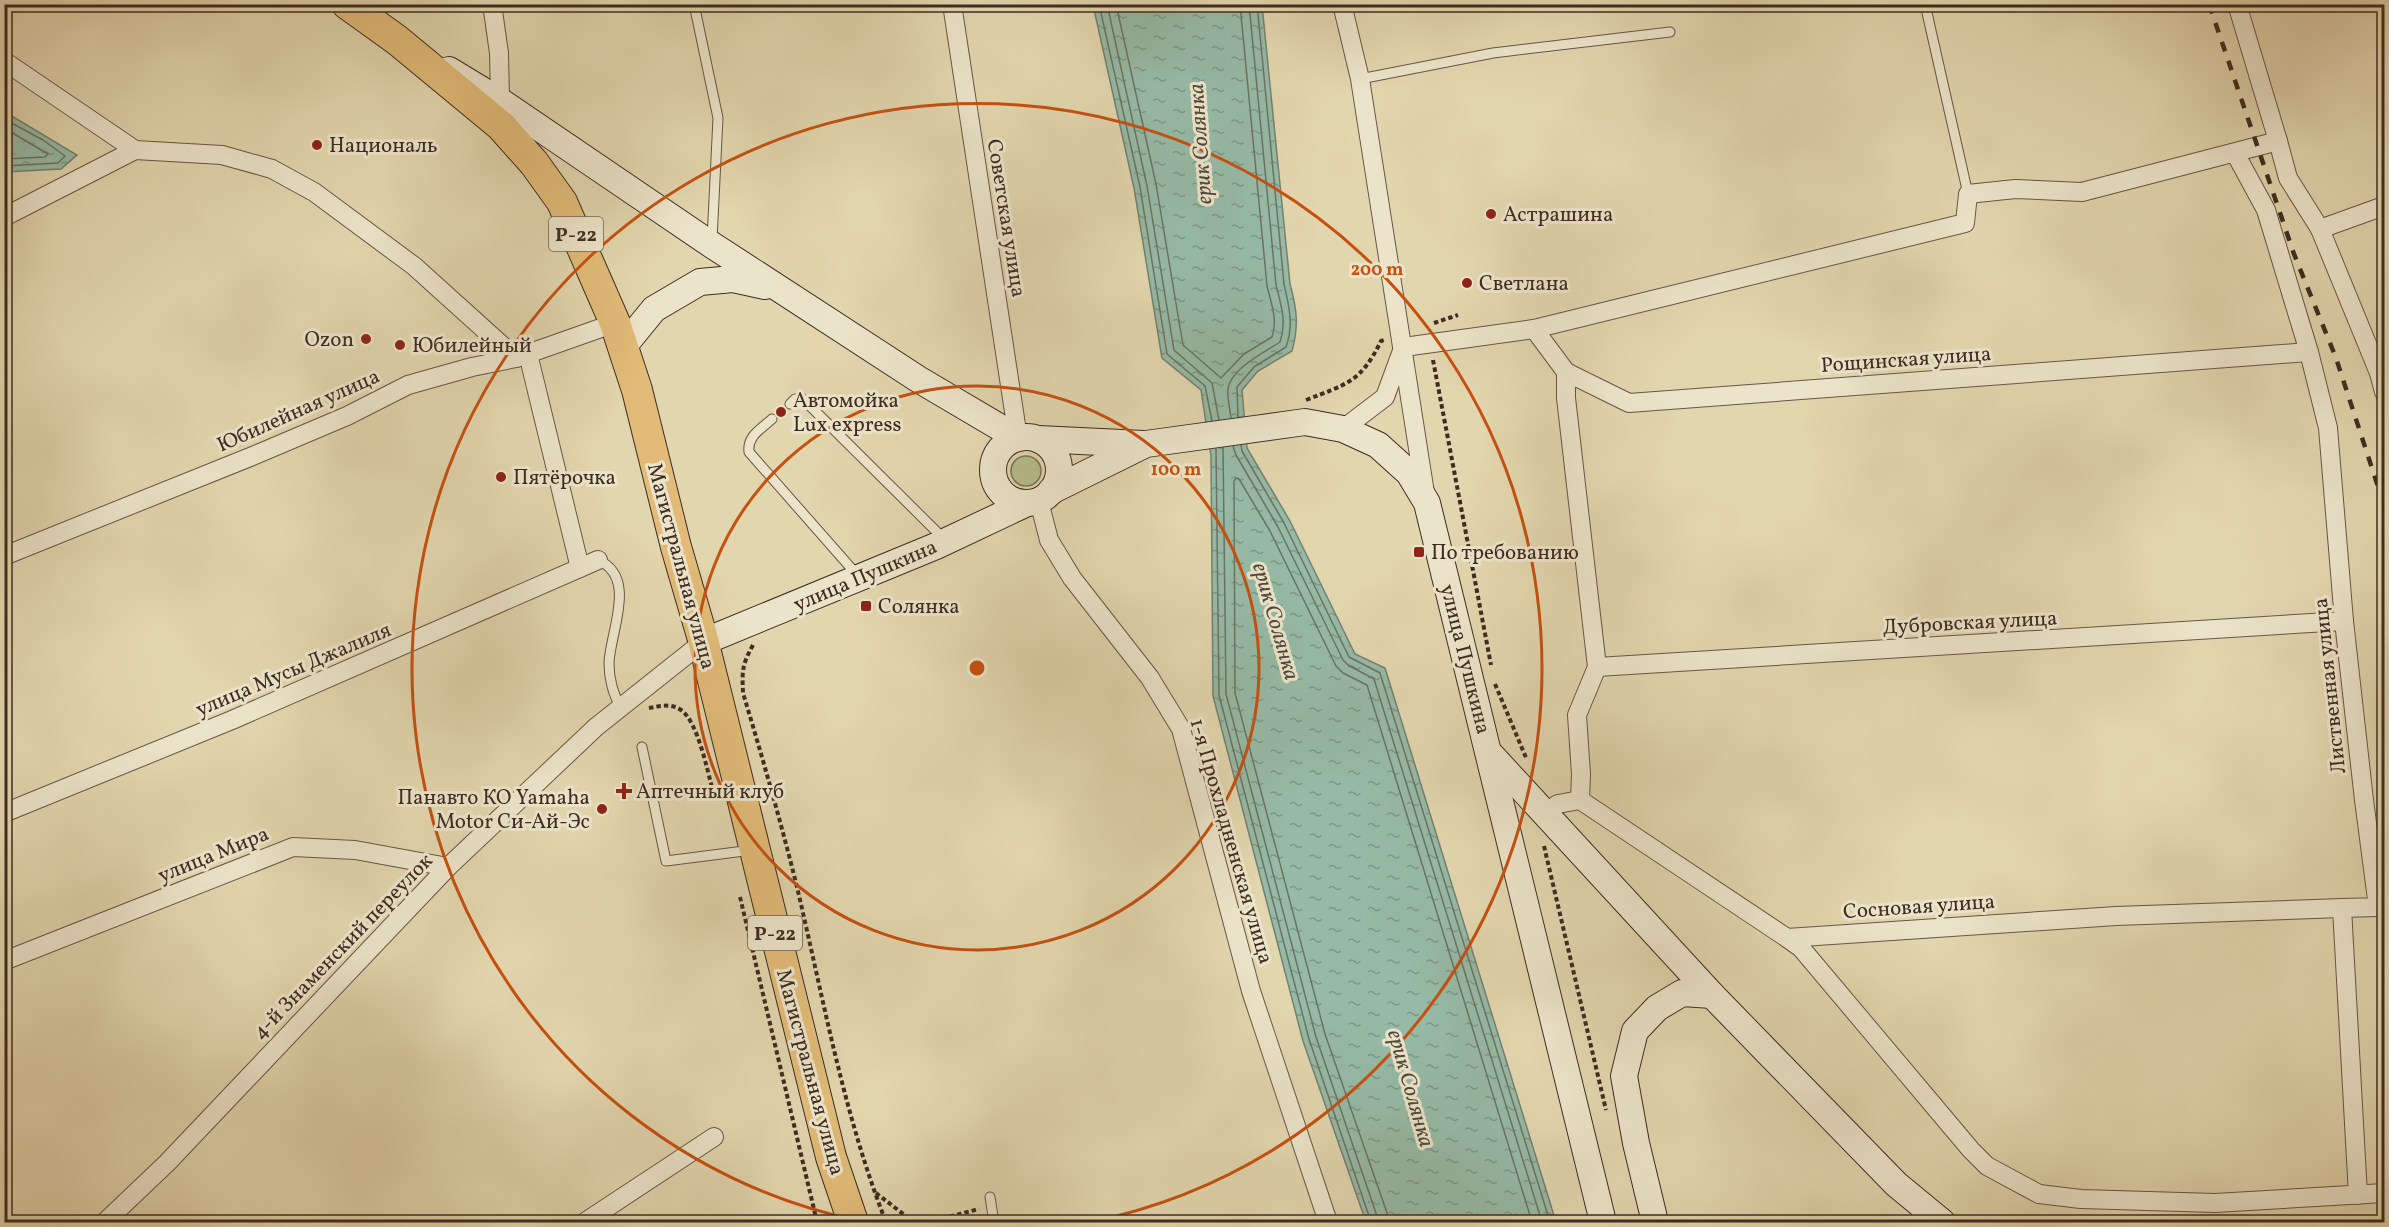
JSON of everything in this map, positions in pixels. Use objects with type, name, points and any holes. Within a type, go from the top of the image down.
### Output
[{"type":"highway","name":"Магистральная улица","points":[[347,4],[398,40],[501,126],[534,162],[562,202],[619,335],[637,390],[676,547],[703,642],[743,851],[831,1157],[853,1222]]},
{"type":"main road","points":[[398,40],[500,101],[712,245],[918,379],[1028,439],[1054,452],[1058,462],[1057,482],[1039,499],[1008,499],[1002,494],[993,478],[997,453],[1010,441],[1028,439],[1146,444]]},
{"type":"main road","points":[[619,335],[654,309],[700,282],[733,279],[763,285],[806,305]]},
{"type":"main road","name":"улица Пушкина","points":[[703,642],[946,541],[1039,499],[1146,444],[1305,422],[1343,429],[1378,446],[1409,473],[1426,503],[1490,754],[1603,1222]]},
{"type":"main road","points":[[1490,754],[1712,995],[1896,1184],[1942,1222]]},
{"type":"main road","points":[[1655,1222],[1636,1143],[1624,1076],[1635,1031],[1657,1008],[1682,993],[1712,995]]},
{"type":"street","points":[[492,4],[499,53],[500,101]]},
{"type":"street","name":"Советская улица","points":[[952,4],[1028,439]]},
{"type":"street","points":[[1342,4],[1360,79],[1404,347],[1426,503]]},
{"type":"street","points":[[2237,4],[2288,178],[2320,229],[2382,373],[2385,392]]},
{"type":"street","points":[[4,61],[135,150]]},
{"type":"street","points":[[1404,347],[1534,329],[1965,223],[1968,194],[2015,189],[2082,192],[2277,141]]},
{"type":"street","points":[[4,217],[135,150],[222,155],[272,169],[314,192],[414,266],[522,356],[580,568]]},
{"type":"street","name":"Лиственная улица","points":[[2235,153],[2266,210],[2309,352],[2328,428],[2344,621],[2364,800],[2381,907],[2342,908]]},
{"type":"street","points":[[2320,229],[2385,206]]},
{"type":"street","name":"Рощинская улица","points":[[1534,329],[1566,372],[1629,403],[2309,352]]},
{"type":"street","name":"Юбилейная улица","points":[[4,556],[255,455],[346,416],[408,385],[472,367],[619,335]]},
{"type":"street","points":[[1343,429],[1385,397],[1404,347]]},
{"type":"street","points":[[1566,372],[1566,398],[1597,667],[1577,715],[1581,774],[1580,800]]},
{"type":"street","name":"1-я Прохладненская улица","points":[[1039,499],[1047,538],[1066,569],[1150,678],[1181,729],[1251,991],[1328,1222]]},
{"type":"street","name":"улица Мусы Джалиля","points":[[4,813],[232,720],[598,560]]},
{"type":"street","name":"Дубровская улица","points":[[1597,667],[2344,621]]},
{"type":"street","name":"4-й Знаменский переулок","points":[[105,1222],[166,1163],[448,867],[616,710],[703,642]]},
{"type":"street","points":[[1545,814],[1558,804],[1580,800],[1787,938],[1800,948],[1987,1166],[2039,1194],[2081,1200],[2215,1203],[2385,1193]]},
{"type":"street","name":"улица Мира","points":[[4,961],[292,847],[355,850],[448,867]]},
{"type":"street","points":[[2342,908],[2358,1196]]},
{"type":"street","name":"Сосновая улица","points":[[1787,938],[2116,916],[2342,908]]},
{"type":"street","points":[[585,1222],[714,1137]]},
{"type":"lane","points":[[693,4],[718,118],[712,245]]},
{"type":"lane","points":[[1925,4],[1968,194]]},
{"type":"lane","points":[[1360,79],[1493,53],[1670,32]]},
{"type":"lane","points":[[790,404],[795,399],[803,399],[946,541]]},
{"type":"lane","points":[[772,419],[752,437],[748,444],[749,452],[859,578]]},
{"type":"lane","points":[[598,560],[608,564],[618,583],[619,612],[609,660],[610,685],[616,710]]},
{"type":"lane","points":[[642,747],[666,861],[743,851]]},
{"type":"lane","points":[[991,1201],[994,1222]]},
{"type":"path","points":[[1302,401],[1356,379],[1370,363],[1381,341]]},
{"type":"path","points":[[760,618],[752,648],[746,654],[742,671],[743,693],[795,882],[836,1060],[886,1222]]},
{"type":"path","points":[[616,710],[669,705],[681,710],[691,722],[714,792]]},
{"type":"path","points":[[1543,840],[1608,1120]]},
{"type":"path","points":[[743,851],[749,943],[817,1222]]},
{"type":"path","points":[[875,1192],[911,1220],[927,1222],[991,1201]]},
{"type":"shaded area","points":[[1026,456],[1037,460],[1041,471],[1037,482],[1026,486],[1015,482],[1011,471],[1015,460]]},
{"type":"water","name":"ерик Солянка","points":[[1093,5],[1262,5],[1296,325],[1292,351],[1258,371],[1242,390],[1247,448],[1290,521],[1355,654],[1385,668],[1556,1222],[1366,1222],[1303,1041],[1213,696],[1211,456],[1201,390],[1162,358],[1134,188]]},
{"type":"water","points":[[5,112],[77,155],[61,169],[5,172]]},
{"type":"railway","points":[[2209,4],[2294,254],[2336,358],[2384,505]]},
{"type":"place","name":"Националь","points":[[317,145]]},
{"type":"place","name":"Астрашина","points":[[1491,214]]},
{"type":"place","name":"Светлана","points":[[1467,283]]},
{"type":"place","name":"Ozon","points":[[366,339]]},
{"type":"place","name":"Юбилейный","points":[[400,345]]},
{"type":"place","name":"Автомойка Lux express","points":[[781,412]]},
{"type":"place","name":"Пятёрочка","points":[[501,477]]},
{"type":"place","name":"По требованию","points":[[1419,552]]},
{"type":"place","name":"Солянка","points":[[866,606]]},
{"type":"place","name":"Аптечный клуб","points":[[624,791]]},
{"type":"place","name":"Панавто КО Yamaha Motor Си-Ай-Эс","points":[[602,809]]}]
